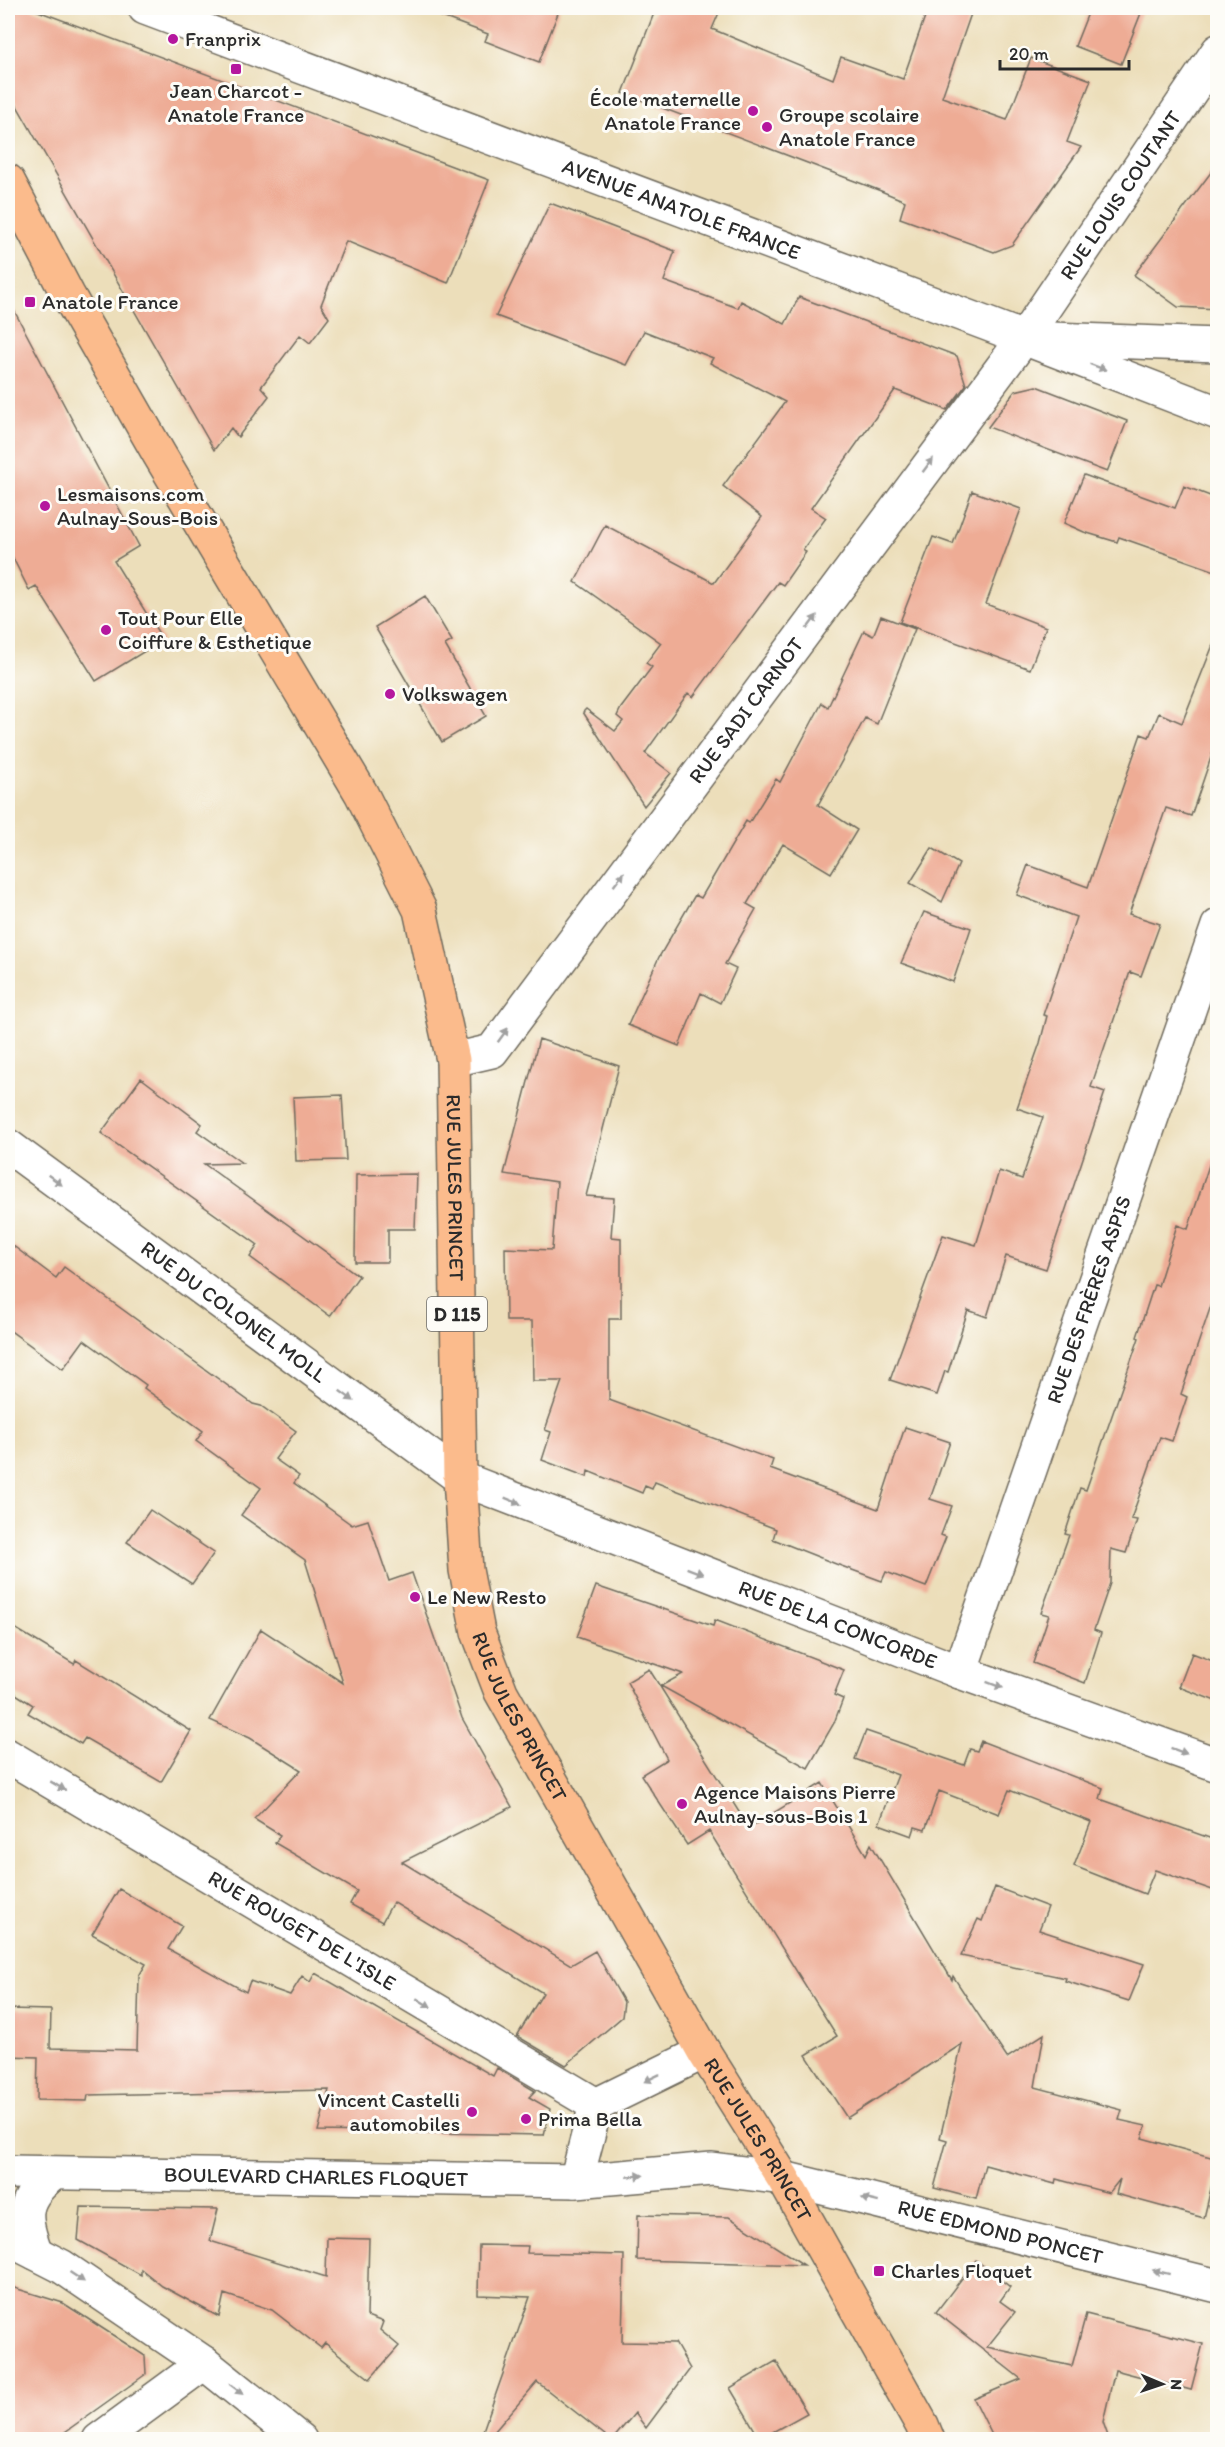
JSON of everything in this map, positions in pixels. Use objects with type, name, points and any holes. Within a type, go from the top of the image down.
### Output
[{"type":"main road","name":"RUE JULES PRINCET","points":[[8,181],[68,295],[142,424],[361,793],[420,910],[453,1060],[459,1478],[466,1570],[478,1632],[501,1692],[704,2052],[783,2178],[922,2424],[928,2439]]},
{"type":"street","name":"AVENUE ANATOLE FRANCE","points":[[145,8],[1218,413]]},
{"type":"street","name":"RUE LOUIS COUTANT","points":[[1024,338],[1218,51]]},
{"type":"street","points":[[1024,338],[1218,345]]},
{"type":"street","name":"RUE SADI CARNOT","points":[[453,1060],[492,1051],[1024,338]]},
{"type":"street","name":"RUE DES FRÈRES ASPIS","points":[[960,1672],[1218,926]]},
{"type":"street","name":"RUE DU COLONEL MOLL","points":[[8,1146],[459,1478]]},
{"type":"street","name":"RUE DE LA CONCORDE","points":[[459,1478],[960,1672],[1218,1765]]},
{"type":"street","name":"RUE ROUGET DE L'ISLE","points":[[8,1756],[596,2105]]},
{"type":"street","points":[[576,2181],[596,2105],[704,2052]]},
{"type":"street","name":"BOULEVARD CHARLES FLOQUET","points":[[8,2172],[576,2181],[712,2169],[783,2178]]},
{"type":"street","points":[[53,2174],[36,2187],[25,2211],[28,2232],[22,2246],[61,2266],[204,2363],[300,2439]]},
{"type":"street","name":"BOULEVARD CHARLES FLOQUET","points":[[8,2188],[53,2174]]},
{"type":"street","name":"RUE EDMOND PONCET","points":[[783,2178],[1218,2286]]},
{"type":"street","points":[[99,2439],[204,2363]]},
{"type":"building","points":[[8,8],[30,8],[489,180],[448,283],[346,241],[321,305],[329,318],[310,343],[300,335],[261,387],[269,396],[238,437],[231,428],[214,450],[8,90]]},
{"type":"building","points":[[427,8],[560,8],[539,62],[485,41],[488,34],[426,11]]},
{"type":"building","points":[[656,8],[721,8],[712,29],[833,79],[841,57],[903,79],[928,8],[973,8],[942,97],[1007,120],[1031,58],[1091,80],[1067,142],[1081,147],[1012,245],[994,252],[900,218],[905,201],[623,93]]},
{"type":"building","points":[[1090,8],[1143,8],[1121,64],[1075,46]]},
{"type":"building","points":[[1218,163],[1218,309],[1178,307],[1134,275]]},
{"type":"building","points":[[550,203],[675,251],[664,281],[738,308],[741,301],[785,324],[799,297],[957,356],[966,385],[947,410],[895,390],[811,508],[826,518],[803,549],[806,552],[783,585],[778,582],[693,697],[688,693],[645,753],[671,773],[644,806],[583,712],[586,709],[615,731],[623,721],[617,716],[621,708],[652,667],[646,663],[661,643],[575,582],[605,525],[714,583],[762,517],[723,486],[785,402],[710,363],[713,358],[644,331],[626,365],[496,316]]},
{"type":"building","points":[[8,299],[139,546],[114,561],[163,640],[96,681],[36,586],[29,590],[8,548]]},
{"type":"building","points":[[1036,386],[1127,421],[1107,472],[988,427],[1015,391]]},
{"type":"building","points":[[1084,475],[1175,508],[1184,486],[1218,499],[1218,572],[1119,537],[1117,542],[1064,523]]},
{"type":"building","points":[[972,491],[1021,509],[986,604],[1046,627],[1030,669],[900,622],[933,537],[953,544]]},
{"type":"building","points":[[425,596],[452,641],[445,645],[486,716],[442,742],[375,627]]},
{"type":"building","points":[[881,616],[915,629],[877,724],[865,718],[818,805],[857,830],[831,873],[783,844],[747,904],[756,909],[725,964],[736,969],[720,1003],[701,993],[679,1046],[628,1025],[659,957],[695,895],[701,898],[746,821],[749,823],[776,779],[780,782],[822,703],[828,707],[864,631],[873,636]]},
{"type":"building","points":[[1215,640],[1218,640],[1218,737],[1191,816],[1166,808],[1129,914],[1160,924],[1141,976],[1130,972],[1091,1087],[1105,1092],[1046,1269],[1006,1256],[987,1317],[968,1310],[948,1372],[945,1371],[937,1395],[890,1380],[943,1235],[976,1245],[999,1171],[1022,1179],[1043,1117],[1017,1108],[1040,1043],[1047,1016],[1043,1015],[1076,917],[1017,895],[1028,865],[1088,887],[1141,734],[1149,737],[1159,713],[1182,723]]},
{"type":"building","points":[[932,848],[959,864],[942,902],[910,883]]},
{"type":"building","points":[[924,912],[971,928],[953,982],[901,963]]},
{"type":"building","points":[[539,1039],[619,1066],[586,1196],[614,1198],[611,1237],[621,1238],[621,1319],[609,1319],[609,1400],[773,1460],[770,1469],[878,1509],[905,1427],[950,1442],[930,1499],[952,1506],[941,1535],[946,1537],[926,1587],[886,1572],[882,1581],[836,1564],[773,1539],[776,1529],[655,1482],[652,1489],[645,1486],[642,1493],[588,1471],[587,1477],[542,1460],[551,1432],[545,1430],[562,1381],[533,1381],[532,1321],[506,1321],[505,1248],[552,1250],[557,1182],[504,1174]]},
{"type":"building","points":[[141,1078],[202,1124],[197,1131],[242,1163],[204,1164],[359,1276],[330,1316],[250,1257],[258,1245],[101,1133]]},
{"type":"building","points":[[342,1095],[346,1160],[296,1161],[293,1097]]},
{"type":"building","points":[[1211,1159],[1218,1160],[1218,1285],[1181,1394],[1187,1397],[1172,1441],[1160,1437],[1131,1519],[1137,1520],[1126,1553],[1111,1549],[1110,1583],[1094,1630],[1101,1633],[1085,1683],[1033,1663],[1049,1615],[1041,1613],[1069,1535],[1065,1534],[1080,1488],[1086,1490],[1139,1338],[1137,1337],[1154,1285],[1158,1286],[1177,1225],[1188,1229]]},
{"type":"building","points":[[417,1174],[415,1229],[388,1229],[388,1262],[355,1262],[356,1175]]},
{"type":"building","points":[[8,1242],[56,1278],[64,1267],[253,1404],[261,1406],[296,1431],[275,1459],[299,1476],[294,1483],[352,1525],[368,1520],[389,1581],[412,1573],[462,1718],[512,1807],[402,1862],[571,1965],[595,1951],[624,2002],[622,2017],[566,2065],[517,2036],[543,1993],[393,1902],[382,1922],[350,1904],[357,1891],[275,1843],[280,1835],[254,1819],[301,1770],[250,1738],[210,1720],[261,1629],[343,1683],[305,1560],[241,1515],[261,1488],[196,1441],[203,1431],[144,1388],[146,1385],[84,1340],[63,1369],[8,1329]]},
{"type":"building","points":[[150,1510],[214,1553],[192,1584],[127,1542]]},
{"type":"building","points":[[596,1586],[713,1626],[715,1620],[844,1670],[834,1695],[843,1699],[834,1723],[808,1768],[661,1686],[683,1674],[577,1637]]},
{"type":"building","points":[[8,1624],[74,1664],[76,1660],[191,1731],[161,1782],[85,1738],[81,1744],[28,1713],[33,1705],[8,1689]]},
{"type":"building","points":[[1192,1653],[1218,1663],[1218,1702],[1179,1687]]},
{"type":"building","points":[[649,1669],[749,1828],[822,1783],[866,1855],[871,1844],[952,1980],[953,1976],[1007,2058],[1044,2034],[1035,2087],[1122,2110],[1119,2120],[1146,2126],[1142,2138],[1218,2159],[1204,2218],[1116,2194],[1120,2179],[1109,2193],[1056,2179],[1055,2184],[985,2165],[976,2199],[934,2188],[947,2140],[940,2138],[962,2044],[847,2118],[806,2055],[837,2036],[709,1831],[687,1845],[641,1775],[667,1759],[627,1682]]},
{"type":"building","points":[[866,1731],[964,1765],[970,1749],[977,1751],[981,1741],[1103,1788],[1100,1799],[1218,1841],[1218,1892],[1155,1870],[1145,1894],[1074,1866],[1091,1822],[1009,1790],[999,1814],[939,1791],[925,1830],[915,1827],[912,1836],[879,1824],[898,1775],[855,1759]]},
{"type":"building","points":[[995,1887],[1048,1907],[1039,1930],[1144,1964],[1129,2001],[1065,1981],[1066,1978],[961,1956],[978,1919],[982,1921]]},
{"type":"building","points":[[119,1889],[182,1926],[168,1949],[246,1992],[250,1981],[290,1995],[302,1976],[310,1982],[315,1973],[493,2076],[497,2068],[535,2091],[529,2097],[550,2109],[544,2135],[318,2131],[329,2090],[88,2095],[87,2101],[37,2100],[38,2057],[8,2056],[8,2009],[51,2010],[50,2048],[137,2050],[139,1976],[146,1964],[92,1934]]},
{"type":"building","points":[[81,2207],[218,2209],[210,2241],[326,2277],[327,2238],[369,2239],[367,2316],[383,2322],[380,2330],[399,2346],[370,2379],[325,2343],[321,2348],[272,2310],[224,2294],[219,2317],[162,2286],[141,2269],[141,2275],[78,2240]]},
{"type":"building","points":[[638,2215],[729,2217],[804,2265],[637,2260]]},
{"type":"building","points":[[479,2245],[528,2246],[527,2253],[624,2255],[622,2342],[675,2343],[690,2369],[646,2428],[635,2413],[613,2439],[610,2439],[537,2382],[488,2439],[480,2439],[530,2297],[478,2295]]},
{"type":"building","points":[[976,2260],[1010,2287],[1000,2301],[1015,2312],[987,2347],[1072,2366],[1086,2314],[1203,2344],[1191,2390],[1115,2370],[1103,2422],[1109,2439],[994,2439],[974,2399],[1021,2379],[936,2312]]},
{"type":"building","points":[[8,2286],[63,2303],[145,2356],[146,2374],[55,2439],[8,2439]]},
{"type":"building","points":[[776,2361],[807,2413],[760,2439],[730,2388]]},
{"type":"place","name":"Franprix","points":[[173,39]]},
{"type":"place","name":"Jean Charcot - Anatole France","points":[[236,69]]},
{"type":"place","name":"École maternelle Anatole France","points":[[753,111]]},
{"type":"place","name":"Groupe scolaire Anatole France","points":[[767,127]]},
{"type":"place","name":"Anatole France","points":[[30,302]]},
{"type":"place","name":"Lesmaisons.com Aulnay-Sous-Bois","points":[[45,506]]},
{"type":"place","name":"Tout Pour Elle Coiffure & Esthetique","points":[[106,630]]},
{"type":"place","name":"Volkswagen","points":[[390,694]]},
{"type":"place","name":"Le New Resto","points":[[415,1597]]},
{"type":"place","name":"Agence Maisons Pierre Aulnay-sous-Bois 1","points":[[682,1804]]},
{"type":"place","name":"Vincent Castelli automobiles","points":[[472,2112]]},
{"type":"place","name":"Prima Bella","points":[[526,2119]]},
{"type":"place","name":"Charles Floquet","points":[[879,2271]]}]
